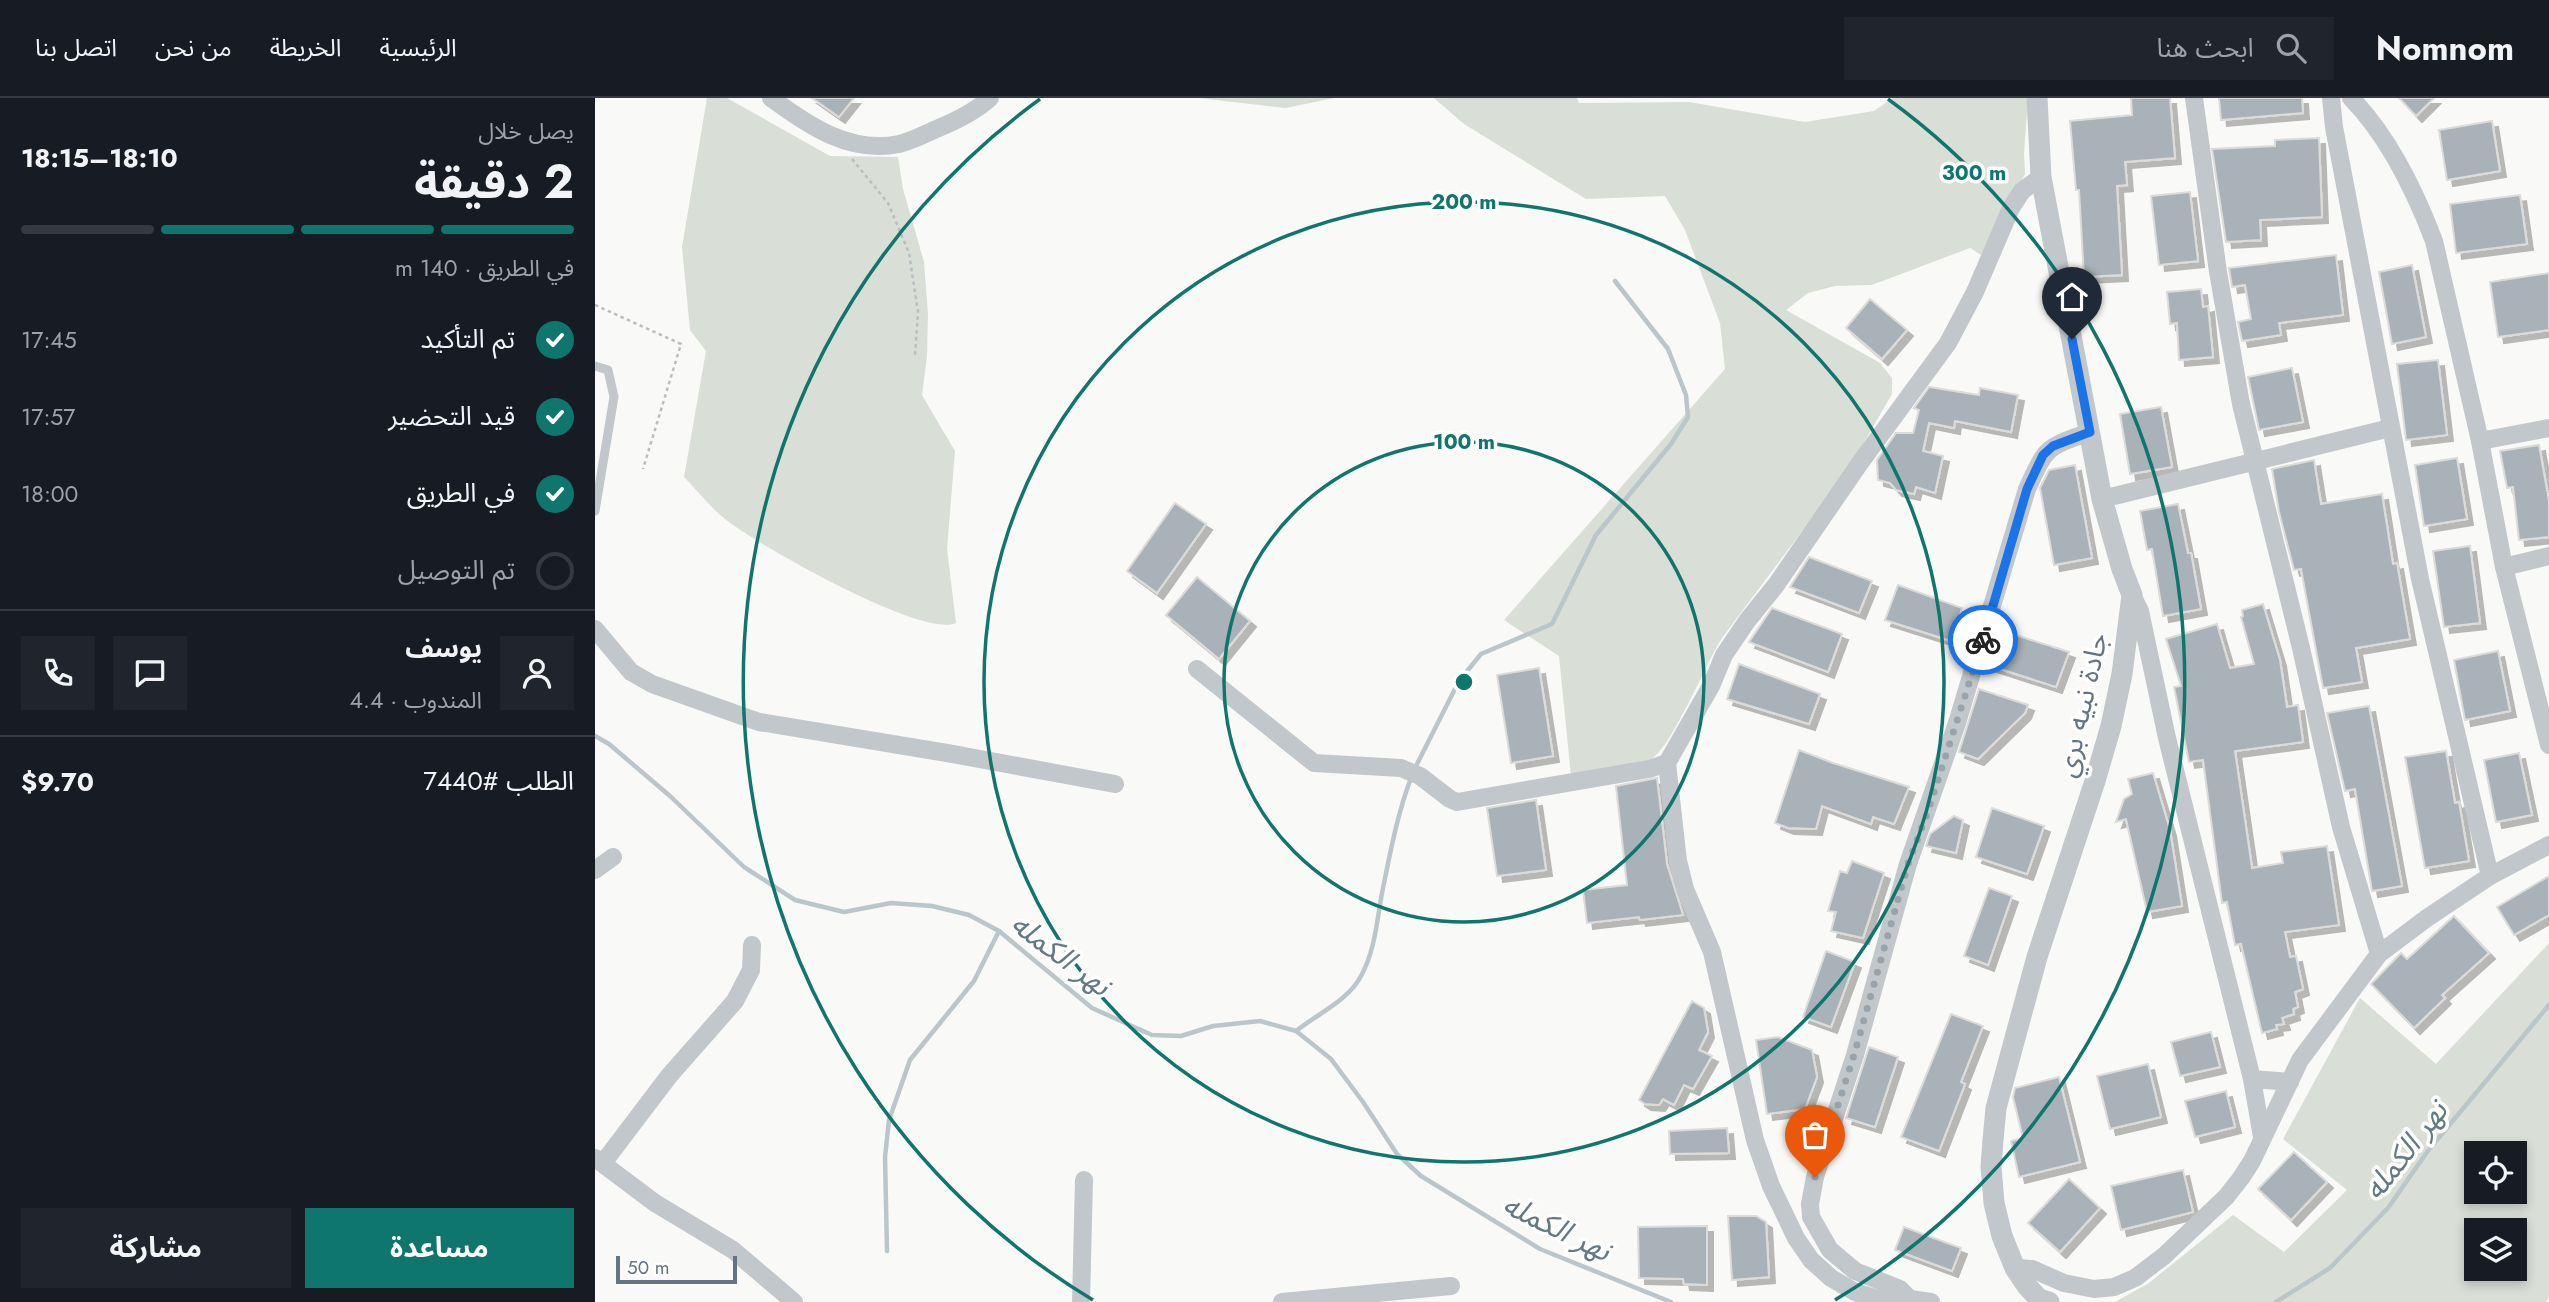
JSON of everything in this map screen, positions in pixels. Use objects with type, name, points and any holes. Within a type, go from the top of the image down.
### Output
[{"type":"street","points":[[771,98],[797,117],[838,138],[852,144],[874,147],[900,144],[945,126],[990,98]]},
{"type":"street","name":"جادة نبيه بري","points":[[2036,98],[2041,177],[2102,499],[2132,595],[2122,674],[2111,726],[2037,957],[1996,1108],[1991,1167],[1994,1203],[2002,1236],[2015,1268],[2037,1301]]},
{"type":"street","points":[[2195,98],[2217,272],[2241,404],[2301,648],[2341,827],[2379,954]]},
{"type":"street","points":[[2331,98],[2333,127],[2420,579],[2490,876]]},
{"type":"street","points":[[2351,98],[2375,127],[2393,155],[2427,223],[2443,279],[2480,440],[2504,567],[2549,745]]},
{"type":"street","points":[[1931,1302],[1910,1299],[1885,1301],[1854,1292],[1811,1261],[1796,1238],[1771,1186],[1755,1140],[1712,952],[1685,889],[1678,861],[1667,763],[1711,686],[1724,655],[1948,343],[1975,292],[2011,208],[2022,191],[2041,177]]},
{"type":"street","points":[[2102,499],[2390,428]]},
{"type":"street","points":[[2480,440],[2549,428]]},
{"type":"street","points":[[1910,1299],[1900,1289],[1855,1271],[1830,1250],[1811,1217],[1810,1204],[1815,1177],[1862,1030],[1908,864],[1957,723],[2027,489],[2043,455],[2053,446],[2090,432]]},
{"type":"street","points":[[2504,567],[2549,556]]},
{"type":"street","points":[[2132,595],[2140,611],[2167,738],[2252,1079],[2262,1137]]},
{"type":"street","points":[[595,629],[620,662],[641,678],[759,722],[1115,784]]},
{"type":"street","points":[[1197,669],[1314,763],[1401,768],[1420,776],[1450,800],[1466,802],[1650,769],[1667,763]]},
{"type":"street","points":[[2015,1268],[2032,1269],[2064,1283],[2094,1289],[2114,1287],[2135,1278],[2164,1256],[2226,1197],[2252,1161],[2300,1060],[2379,954],[2490,876],[2549,845]]},
{"type":"street","points":[[595,870],[613,857]]},
{"type":"street","points":[[752,945],[754,954],[751,970],[736,1001],[669,1076],[599,1161],[655,1203],[733,1250],[794,1302]]},
{"type":"street","points":[[2252,1079],[2290,1082]]},
{"type":"street","points":[[1081,1302],[1084,1180]]},
{"type":"street","points":[[1282,1302],[1451,1286]]},
{"type":"lane","points":[[595,366],[608,370],[614,397],[595,511]]},
{"type":"path","points":[[838,138],[888,203],[909,254],[918,312],[915,355]]},
{"type":"path","points":[[595,305],[681,344],[643,469]]},
{"type":"shaded area","points":[[707,98],[727,98],[830,156],[898,157],[903,189],[924,262],[928,314],[927,356],[922,395],[955,451],[947,549],[956,623],[938,624],[910,617],[877,604],[803,567],[725,519],[684,477],[706,351],[690,330],[682,247]]},
{"type":"shaded area","points":[[1199,98],[1334,98],[1286,108]]},
{"type":"shaded area","points":[[1434,98],[1577,98],[1579,103],[1689,102],[1805,122],[1874,111],[1893,98],[2028,98],[2025,174],[1981,255],[1970,248],[1872,285],[1835,286],[1808,293],[1786,310],[1880,363],[1892,378],[1892,394],[1850,467],[1722,638],[1668,739],[1659,752],[1644,762],[1571,776],[1559,656],[1504,620],[1725,369],[1720,323],[1685,230],[1665,196],[1586,199],[1464,124]]},
{"type":"shaded area","points":[[2549,943],[2549,1297],[2546,1302],[2115,1302],[2149,1283],[2233,1215],[2284,1252],[2347,1190],[2283,1139],[2360,998],[2436,1064]]},
{"type":"building","points":[[812,98],[854,98],[839,117]]},
{"type":"building","points":[[2131,98],[2170,98],[2175,158],[2125,162],[2127,185],[2117,186],[2122,275],[2084,277],[2079,190],[2076,190],[2070,121],[2132,115]]},
{"type":"building","points":[[2219,98],[2302,98],[2303,113],[2221,120]]},
{"type":"building","points":[[2399,98],[2434,98],[2416,116]]},
{"type":"building","points":[[2492,121],[2500,171],[2447,180],[2439,130]]},
{"type":"building","points":[[2319,138],[2322,217],[2260,220],[2261,240],[2226,242],[2212,149],[2275,146],[2275,140]]},
{"type":"building","points":[[2190,192],[2198,261],[2159,265],[2151,196]]},
{"type":"building","points":[[2520,195],[2527,244],[2456,253],[2450,204]]},
{"type":"building","points":[[2336,255],[2343,315],[2279,323],[2281,335],[2242,341],[2238,322],[2251,319],[2245,285],[2232,287],[2229,268]]},
{"type":"building","points":[[2412,265],[2426,337],[2392,344],[2379,272]]},
{"type":"building","points":[[2549,273],[2549,330],[2498,337],[2490,282]]},
{"type":"building","points":[[2201,289],[2203,307],[2208,306],[2213,357],[2179,360],[2177,323],[2170,324],[2167,292]]},
{"type":"building","points":[[1870,299],[1907,330],[1882,359],[1846,328]]},
{"type":"building","points":[[2438,360],[2447,435],[2406,440],[2397,364]]},
{"type":"building","points":[[2292,368],[2303,422],[2259,430],[2248,377]]},
{"type":"building","points":[[1929,387],[1979,395],[1980,388],[2018,395],[2011,432],[1955,421],[1954,428],[1929,423],[1923,451],[1943,456],[1935,493],[1916,487],[1914,494],[1896,490],[1890,483],[1878,480],[1877,460],[1896,433],[1913,433],[1919,410],[1914,408]]},
{"type":"building","points":[[2161,407],[2172,467],[2130,474],[2120,414]]},
{"type":"building","points":[[2539,445],[2549,501],[2549,537],[2519,540],[2513,487],[2507,488],[2500,451]]},
{"type":"building","points":[[2457,458],[2467,519],[2424,526],[2415,465]]},
{"type":"building","points":[[2314,460],[2321,504],[2382,494],[2393,564],[2397,563],[2410,639],[2356,648],[2362,682],[2323,688],[2301,569],[2294,570],[2279,512],[2272,469]]},
{"type":"building","points":[[2075,465],[2092,558],[2054,565],[2040,488],[2049,470]]},
{"type":"building","points":[[1175,503],[1206,524],[1157,593],[1127,571]]},
{"type":"building","points":[[2178,504],[2188,553],[2191,553],[2201,609],[2163,616],[2152,549],[2147,550],[2140,511]]},
{"type":"building","points":[[2470,546],[2480,623],[2444,627],[2433,551]]},
{"type":"building","points":[[1809,557],[1872,581],[1859,613],[1790,587]]},
{"type":"building","points":[[1197,577],[1250,621],[1219,659],[1166,615]]},
{"type":"building","points":[[1898,585],[1962,608],[1951,641],[1885,620]]},
{"type":"building","points":[[2263,604],[2280,660],[2287,707],[2298,705],[2303,742],[2235,751],[2252,868],[2283,863],[2281,852],[2327,846],[2339,925],[2285,932],[2290,957],[2296,956],[2303,989],[2295,992],[2298,1007],[2293,1009],[2294,1014],[2282,1018],[2284,1024],[2276,1025],[2277,1029],[2262,1033],[2241,944],[2235,945],[2227,902],[2222,903],[2203,760],[2189,762],[2174,687],[2181,686],[2166,639],[2217,624],[2230,668],[2254,664],[2241,617],[2242,610]]},
{"type":"building","points":[[1772,608],[1842,634],[1828,672],[1749,642]]},
{"type":"building","points":[[2000,630],[2069,652],[2056,687],[1988,665]]},
{"type":"building","points":[[2498,651],[2510,711],[2465,720],[2454,660]]},
{"type":"building","points":[[1739,664],[1820,694],[1809,724],[1727,699]]},
{"type":"building","points":[[1539,668],[1553,756],[1511,763],[1497,675]]},
{"type":"building","points":[[1979,689],[2028,705],[2025,713],[1978,759],[1959,752]]},
{"type":"building","points":[[2369,706],[2402,886],[2372,891],[2355,789],[2345,791],[2327,713]]},
{"type":"building","points":[[1799,750],[1909,787],[1894,824],[1873,817],[1871,824],[1822,806],[1816,829],[1788,828],[1775,823]]},
{"type":"building","points":[[2446,751],[2455,803],[2459,802],[2469,861],[2425,868],[2405,757]]},
{"type":"building","points":[[2519,753],[2532,815],[2496,822],[2484,760]]},
{"type":"building","points":[[2153,773],[2170,830],[2182,906],[2147,912],[2126,819],[2116,822],[2124,799],[2132,794],[2128,779]]},
{"type":"building","points":[[1657,778],[1667,864],[1683,915],[1587,923],[1583,890],[1627,885],[1616,786]]},
{"type":"building","points":[[1536,800],[1546,870],[1497,876],[1487,808]]},
{"type":"building","points":[[1992,808],[2044,826],[2027,874],[1976,857]]},
{"type":"building","points":[[1954,816],[1963,820],[1956,853],[1926,846],[1930,834]]},
{"type":"building","points":[[1852,861],[1884,873],[1863,938],[1831,931],[1836,912],[1828,911],[1840,871],[1847,873]]},
{"type":"building","points":[[2549,876],[2549,915],[2514,935],[2497,907]]},
{"type":"building","points":[[1989,888],[2012,896],[1988,965],[1964,956]]},
{"type":"building","points":[[2454,916],[2489,953],[2442,995],[2445,998],[2414,1028],[2371,984],[2401,953],[2407,959]]},
{"type":"building","points":[[1826,951],[1855,962],[1831,1027],[1803,1017]]},
{"type":"building","points":[[1692,1001],[1704,1008],[1708,1032],[1699,1050],[1712,1056],[1693,1089],[1684,1085],[1674,1105],[1663,1099],[1659,1105],[1645,1104],[1639,1100]]},
{"type":"building","points":[[1951,1014],[1983,1026],[1961,1082],[1965,1084],[1939,1151],[1901,1137]]},
{"type":"building","points":[[2211,1032],[2220,1067],[2180,1076],[2171,1042]]},
{"type":"building","points":[[1778,1037],[1812,1050],[1817,1077],[1805,1109],[1767,1114],[1756,1040]]},
{"type":"building","points":[[1869,1047],[1898,1057],[1875,1127],[1846,1118]]},
{"type":"building","points":[[2148,1064],[2161,1117],[2110,1129],[2097,1076]]},
{"type":"building","points":[[2059,1077],[2080,1162],[2019,1177],[2011,1141],[2023,1138],[2013,1097],[2015,1088]]},
{"type":"building","points":[[2226,1091],[2235,1127],[2195,1137],[2185,1101]]},
{"type":"building","points":[[1727,1128],[1729,1153],[1670,1154],[1669,1131]]},
{"type":"building","points":[[2294,1152],[2327,1182],[2291,1220],[2258,1189]]},
{"type":"building","points":[[2183,1170],[2193,1212],[2121,1230],[2111,1186]]},
{"type":"building","points":[[2069,1179],[2100,1208],[2060,1252],[2028,1223]]},
{"type":"building","points":[[1728,1216],[1756,1216],[1766,1222],[1769,1277],[1732,1280]]},
{"type":"building","points":[[1707,1226],[1707,1285],[1684,1284],[1683,1279],[1639,1278],[1638,1227]]},
{"type":"building","points":[[1904,1227],[1961,1248],[1952,1271],[1895,1250]]},
{"type":"waterway","points":[[1414,770],[1459,681],[1481,654],[1552,624],[1596,535],[1671,444],[1688,417],[1686,395],[1668,349],[1615,281]]},
{"type":"waterway","name":"نهر الكمله","points":[[595,736],[609,744],[670,796],[744,867],[795,900],[844,912],[891,903],[932,906],[969,915],[999,931],[1092,1008],[1152,1035],[1181,1036],[1213,1026],[1260,1021],[1296,1031],[1331,1059],[1397,1154],[1421,1176],[1540,1249],[1671,1302]]},
{"type":"waterway","points":[[1296,1031],[1348,993],[1366,966],[1375,935],[1394,835],[1411,778]]},
{"type":"waterway","points":[[887,1251],[885,1157],[889,1120],[910,1060],[974,981],[999,931]]},
{"type":"waterway","name":"نهر الكمله","points":[[2276,1302],[2330,1268],[2388,1208],[2427,1152],[2549,1005]]},
{"type":"way so far","points":[[1815,1177],[1889,939],[1908,864],[1928,811],[1983,640]]},
{"type":"route","points":[[1983,640],[2027,489],[2043,455],[2053,446],[2090,432],[2072,339]]}]
